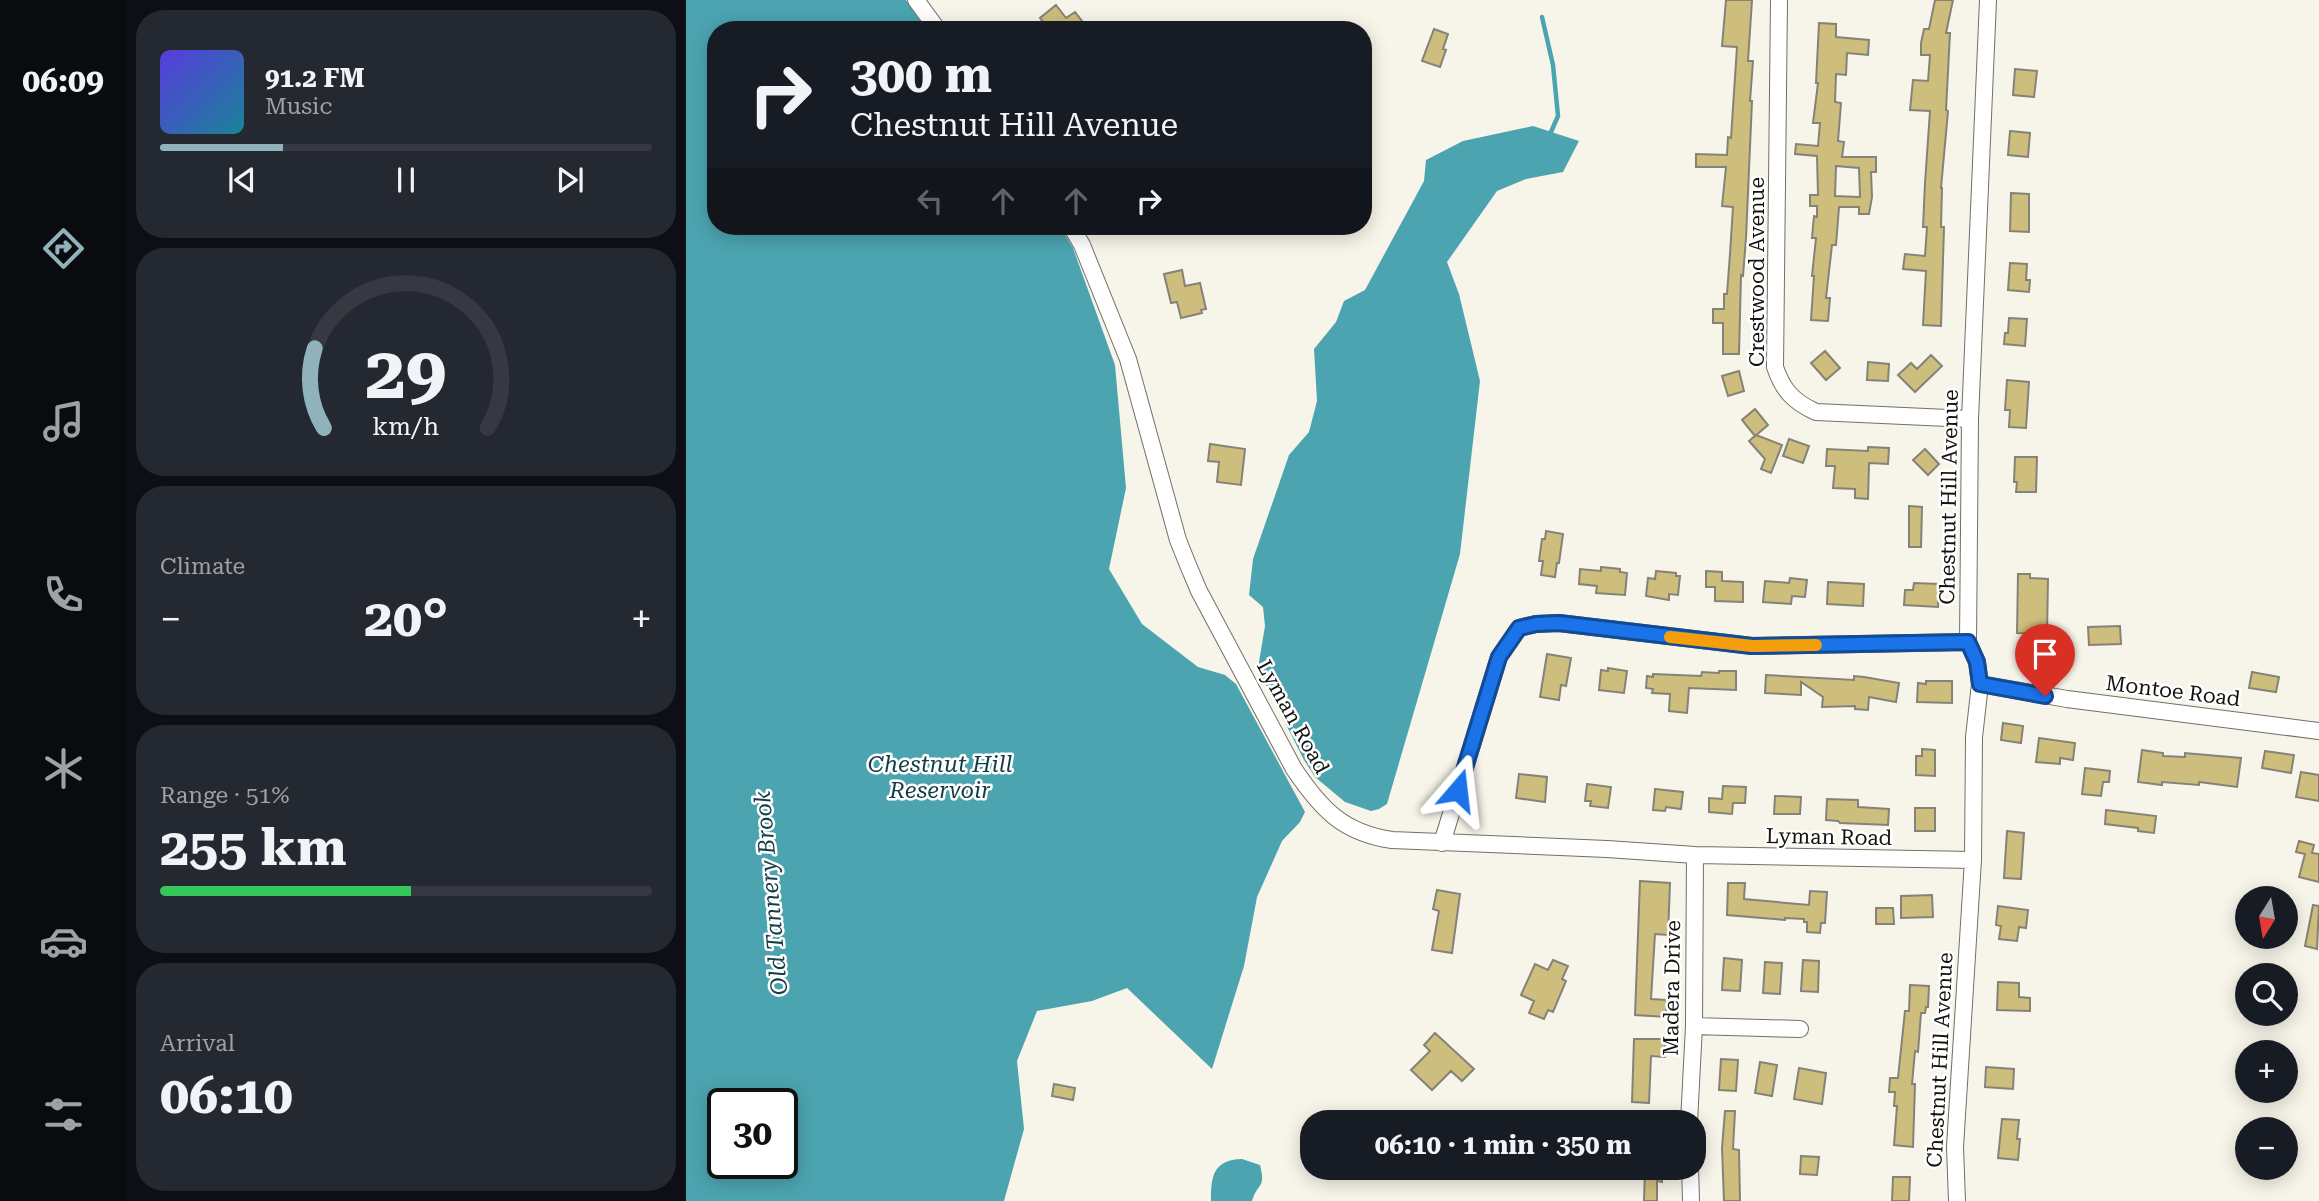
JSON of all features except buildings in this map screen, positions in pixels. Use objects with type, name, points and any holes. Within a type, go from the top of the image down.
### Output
[{"type":"street","points":[[916,0],[931,21]]},
{"type":"street","name":"Crestwood Avenue","points":[[1779,0],[1775,367],[1780,382],[1790,397],[1816,412],[1970,419]]},
{"type":"street","name":"Chestnut Hill Avenue","points":[[1956,1201],[1955,1147],[1973,860],[1974,737],[1980,684],[1977,662],[1968,642],[1970,419],[1988,0]]},
{"type":"street","name":"Lyman Road","points":[[1076,235],[1128,359],[1172,518],[1199,591],[1294,769],[1319,804],[1333,817],[1358,832],[1392,840],[1695,855],[1973,860]]},
{"type":"street","points":[[1442,843],[1499,657],[1519,628],[1559,623],[1752,646],[1968,642]]},
{"type":"street","name":"Montoe Road","points":[[1980,684],[2067,699],[2319,731]]},
{"type":"street","name":"Madera Drive","points":[[1690,1110],[1694,1026],[1695,855]]},
{"type":"street","points":[[1694,1026],[1800,1030]]},
{"type":"street","points":[[1690,1180],[1691,1201]]},
{"type":"water","name":"Chestnut Hill Reservoir","points":[[686,0],[906,0],[921,21],[707,21],[707,235],[1065,235],[1073,248],[1115,365],[1126,488],[1109,569],[1142,624],[1198,667],[1225,675],[1236,684],[1305,812],[1300,822],[1282,841],[1257,897],[1244,966],[1212,1069],[1127,988],[1092,1001],[1037,1011],[1017,1061],[1024,1129],[1004,1201],[686,1201]]},
{"type":"water","points":[[1533,126],[1579,141],[1563,172],[1526,179],[1497,191],[1447,262],[1459,294],[1480,381],[1460,554],[1387,804],[1371,811],[1345,802],[1315,777],[1264,681],[1259,662],[1265,626],[1263,607],[1249,595],[1253,559],[1289,455],[1309,432],[1317,401],[1314,349],[1336,322],[1344,301],[1365,290],[1424,181],[1426,160],[1463,141]]},
{"type":"water","points":[[1242,1159],[1260,1165],[1262,1173],[1262,1182],[1252,1201],[1211,1201],[1213,1177],[1219,1166]]},
{"type":"waterway","points":[[1542,17],[1553,65],[1558,116],[1551,132],[1547,134]]},
{"type":"slow traffic","points":[[1670,637],[1752,646],[1816,645]]},
{"type":"route","points":[[1458,790],[1499,657],[1519,628],[1536,624],[1559,623],[1752,646],[1968,642],[1977,662],[1980,684],[2045,696]]},
{"type":"water label","name":"Old Tannery Brook","points":[[771,893]]}]
